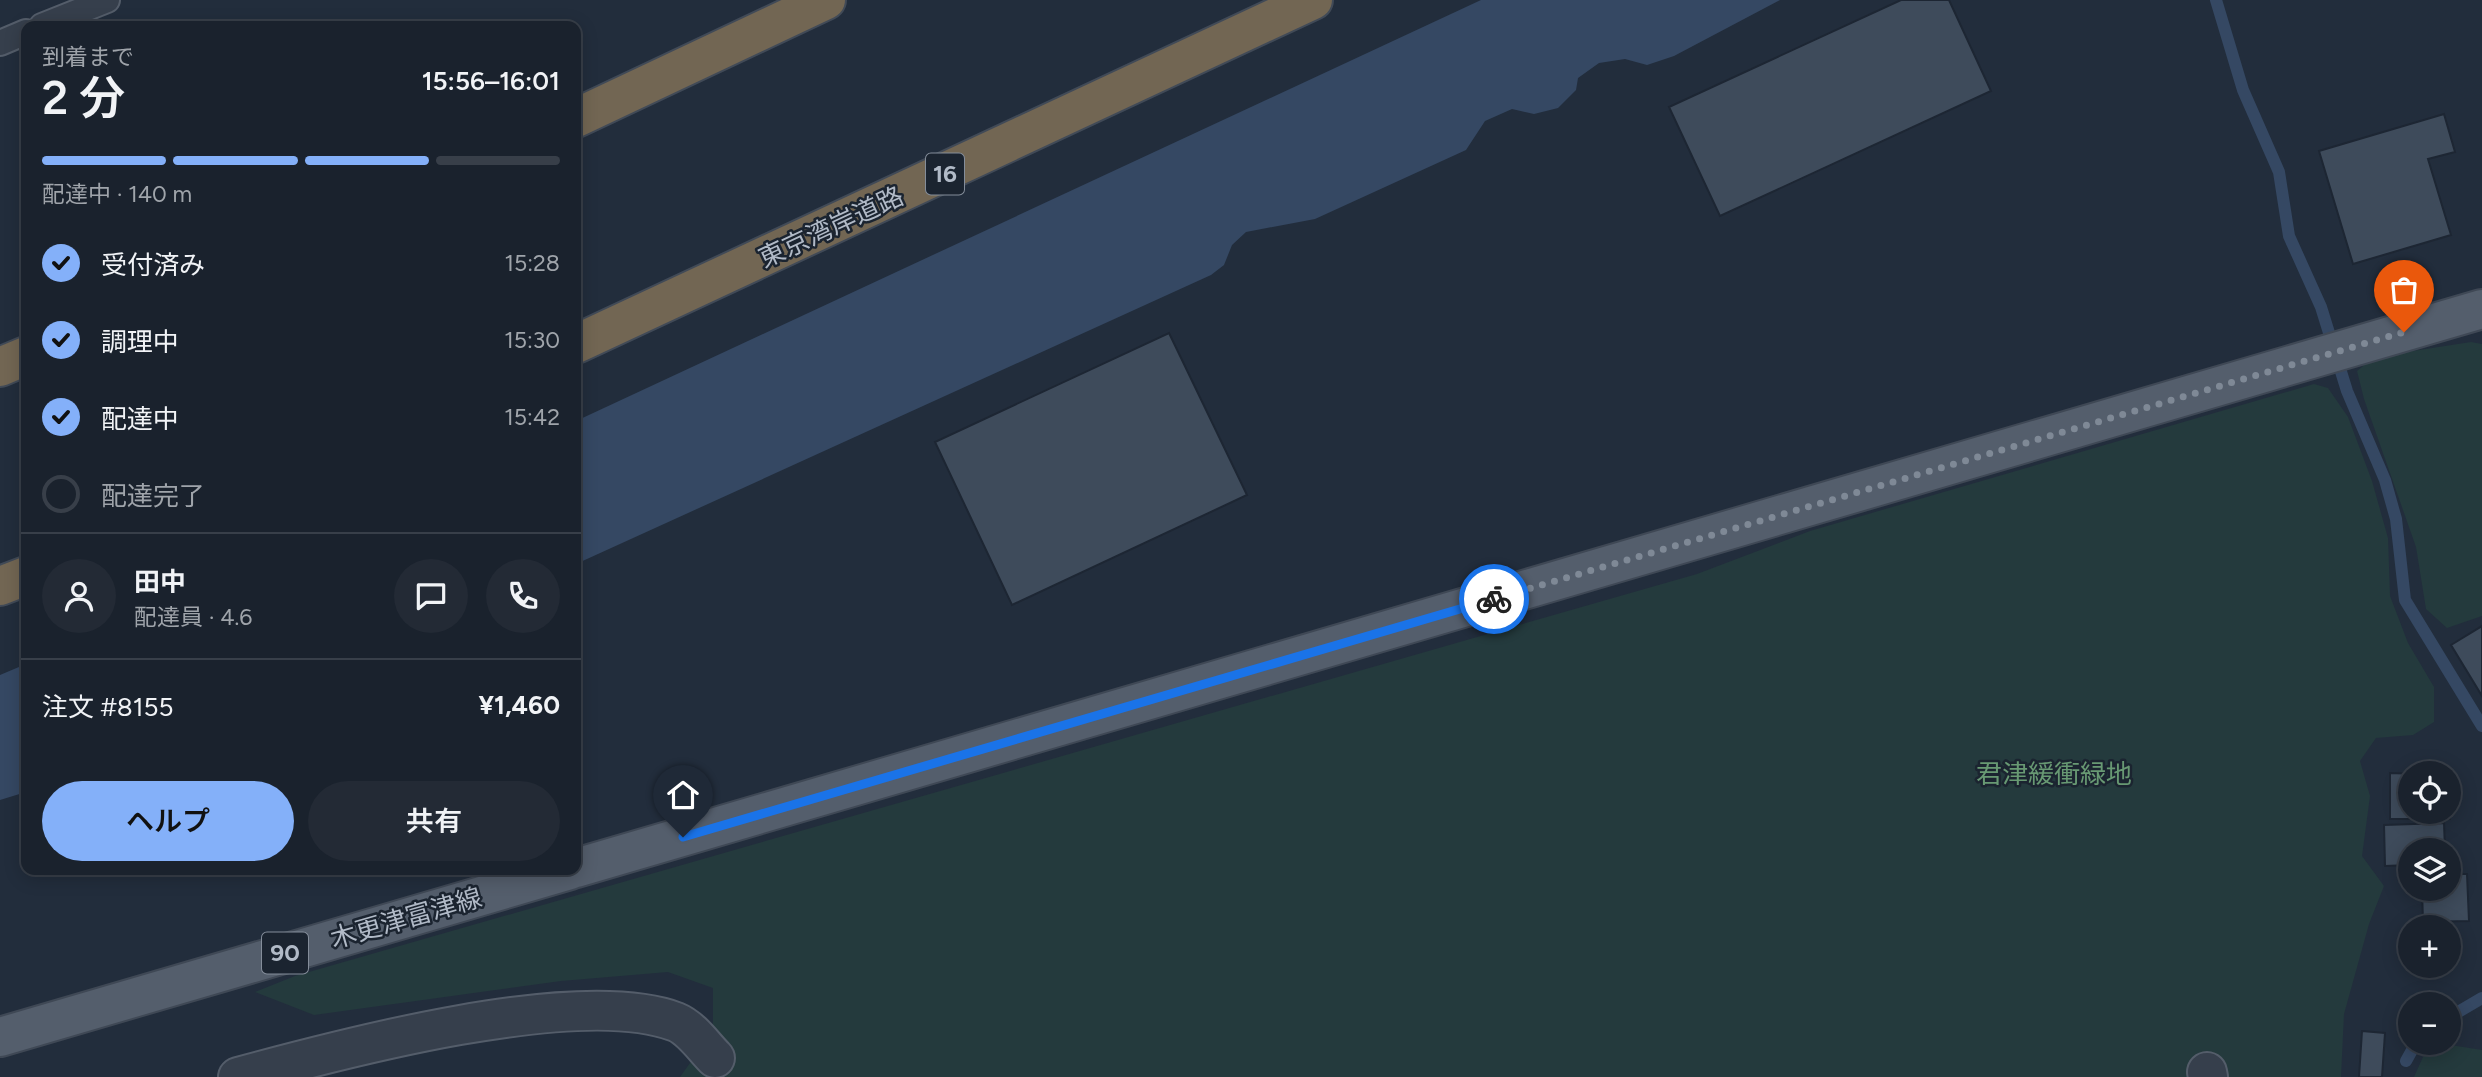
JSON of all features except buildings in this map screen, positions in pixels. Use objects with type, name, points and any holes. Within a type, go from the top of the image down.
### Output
[{"type":"highway","points":[[581,116],[826,0]]},
{"type":"highway","name":"東京湾岸道路","points":[[581,342],[1313,0]]},
{"type":"highway","points":[[0,367],[21,358]]},
{"type":"highway","points":[[0,586],[21,578]]},
{"type":"main road","points":[[581,867],[2482,309]]},
{"type":"main road","name":"木更津富津線","points":[[0,1037],[553,875]]},
{"type":"street","points":[[238,1077],[418,1034],[510,1018],[576,1012],[661,1017],[680,1024],[715,1058]]},
{"type":"lane","points":[[54,21],[107,0]]},
{"type":"lane","points":[[0,43],[21,34]]},
{"type":"green space","points":[[2471,342],[2482,344],[2482,616],[2447,628],[2426,609],[2416,547],[2364,399],[2357,371],[2374,357]]},
{"type":"green space","name":"君津緩衝緑地","points":[[2314,384],[2328,388],[2348,417],[2372,481],[2388,538],[2390,596],[2408,643],[2434,687],[2434,722],[2413,735],[2376,738],[2360,761],[2370,796],[2362,856],[2384,886],[2369,924],[2344,1014],[2341,1077],[680,1077],[713,1031],[713,988],[668,972],[561,981],[314,1015],[255,992],[295,976],[1697,574],[1810,531]]},
{"type":"green space","points":[[2461,1047],[2482,1050],[2482,1077],[2414,1077],[2423,1057],[2461,1055]]},
{"type":"water","points":[[1481,0],[1780,0],[1674,56],[1647,65],[1625,59],[1599,63],[1578,78],[1576,90],[1558,108],[1534,114],[1512,109],[1485,121],[1466,150],[1315,219],[1246,232],[1232,245],[1224,265],[1211,275],[581,562],[581,419]]},
{"type":"water","points":[[21,666],[21,794],[0,800],[0,675]]},
{"type":"waterway","points":[[2216,0],[2243,90],[2279,172],[2289,236],[2321,307],[2347,391],[2385,480],[2396,519],[2405,600],[2482,726]]},
{"type":"waterway","points":[[2461,1010],[2482,998]]},
{"type":"waterway","points":[[2406,1061],[2409,1055]]},
{"type":"way so far","points":[[1494,599],[2404,332]]},
{"type":"route","points":[[683,837],[1494,599]]}]
